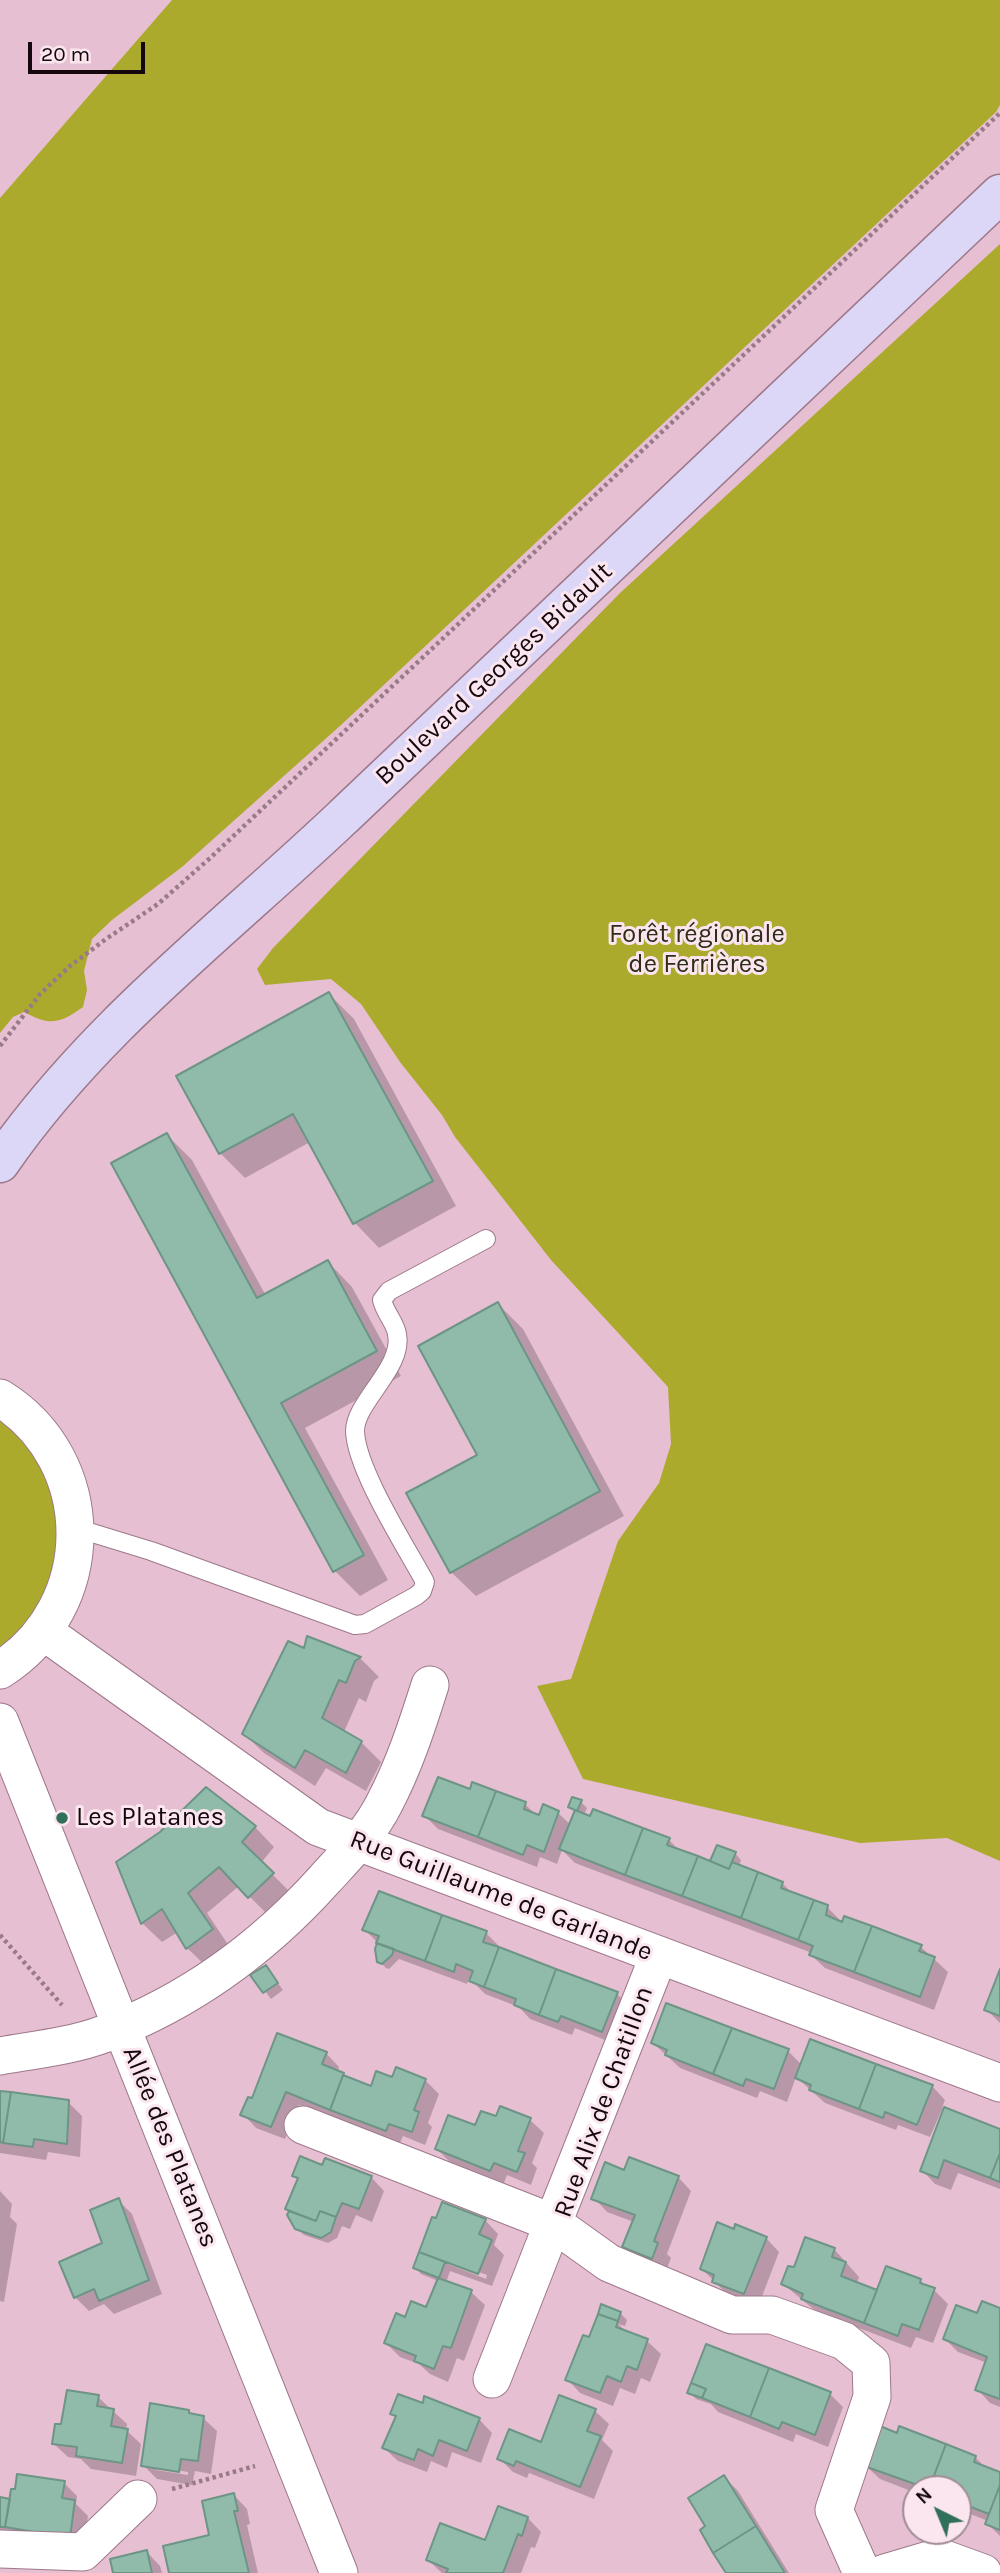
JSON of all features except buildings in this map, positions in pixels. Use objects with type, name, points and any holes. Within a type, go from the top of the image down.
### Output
[{"type":"street","name":"Boulevard Georges Bidault","points":[[0,1163],[27,1124],[120,1021],[329,831],[1000,194]]},
{"type":"street","points":[[0,1398],[17,1408],[30,1422],[58,1462],[73,1503],[76,1528],[75,1551],[69,1578],[58,1606],[29,1648],[0,1670]]},
{"type":"street","name":"Rue Guillaume de Garlande","points":[[43,1631],[64,1643],[318,1827],[1000,2083]]},
{"type":"street","points":[[0,2056],[86,2039],[121,2026],[195,1991],[229,1968],[286,1919],[358,1843],[384,1806],[410,1749],[430,1685]]},
{"type":"street","name":"Allée des Platanes","points":[[0,1722],[339,2573]]},
{"type":"street","name":"Rue Alix de Chatillon","points":[[659,1955],[553,2223],[608,2263],[732,2315],[772,2315],[844,2341],[871,2363],[872,2397],[834,2510],[862,2573]]},
{"type":"street","points":[[303,2125],[553,2223],[492,2379]]},
{"type":"street","points":[[0,2549],[83,2552],[138,2499]]},
{"type":"street","points":[[885,2573],[939,2557],[983,2573]]},
{"type":"lane","points":[[76,1528],[150,1551],[355,1625],[365,1624],[416,1596],[425,1583],[365,1471],[355,1430],[361,1411],[390,1366],[396,1346],[397,1334],[384,1311],[382,1300],[389,1291],[486,1239]]},
{"type":"path","points":[[0,1046],[40,994],[106,939],[158,904],[209,859],[1000,113]]},
{"type":"path","points":[[0,1935],[78,2023],[86,2039]]},
{"type":"path","points":[[138,2499],[261,2464]]},
{"type":"green space","points":[[172,0],[1000,0],[1000,105],[996,112],[341,725],[182,867],[112,920],[92,939],[84,971],[87,990],[83,1007],[61,1020],[54,1021],[41,1020],[24,1012],[13,1017],[0,1033],[0,198]]},
{"type":"green space","name":"Forêt régionale de Ferrières","points":[[1000,244],[1000,1861],[947,1838],[860,1843],[583,1779],[537,1686],[571,1679],[618,1541],[659,1483],[671,1444],[668,1387],[551,1260],[455,1137],[361,1004],[331,979],[265,985],[257,969],[273,948],[620,593]]},
{"type":"green space","points":[[0,1414],[37,1454],[60,1517],[54,1576],[28,1623],[0,1649]]},
{"type":"place","name":"Les Platanes","points":[[62,1818]]}]
